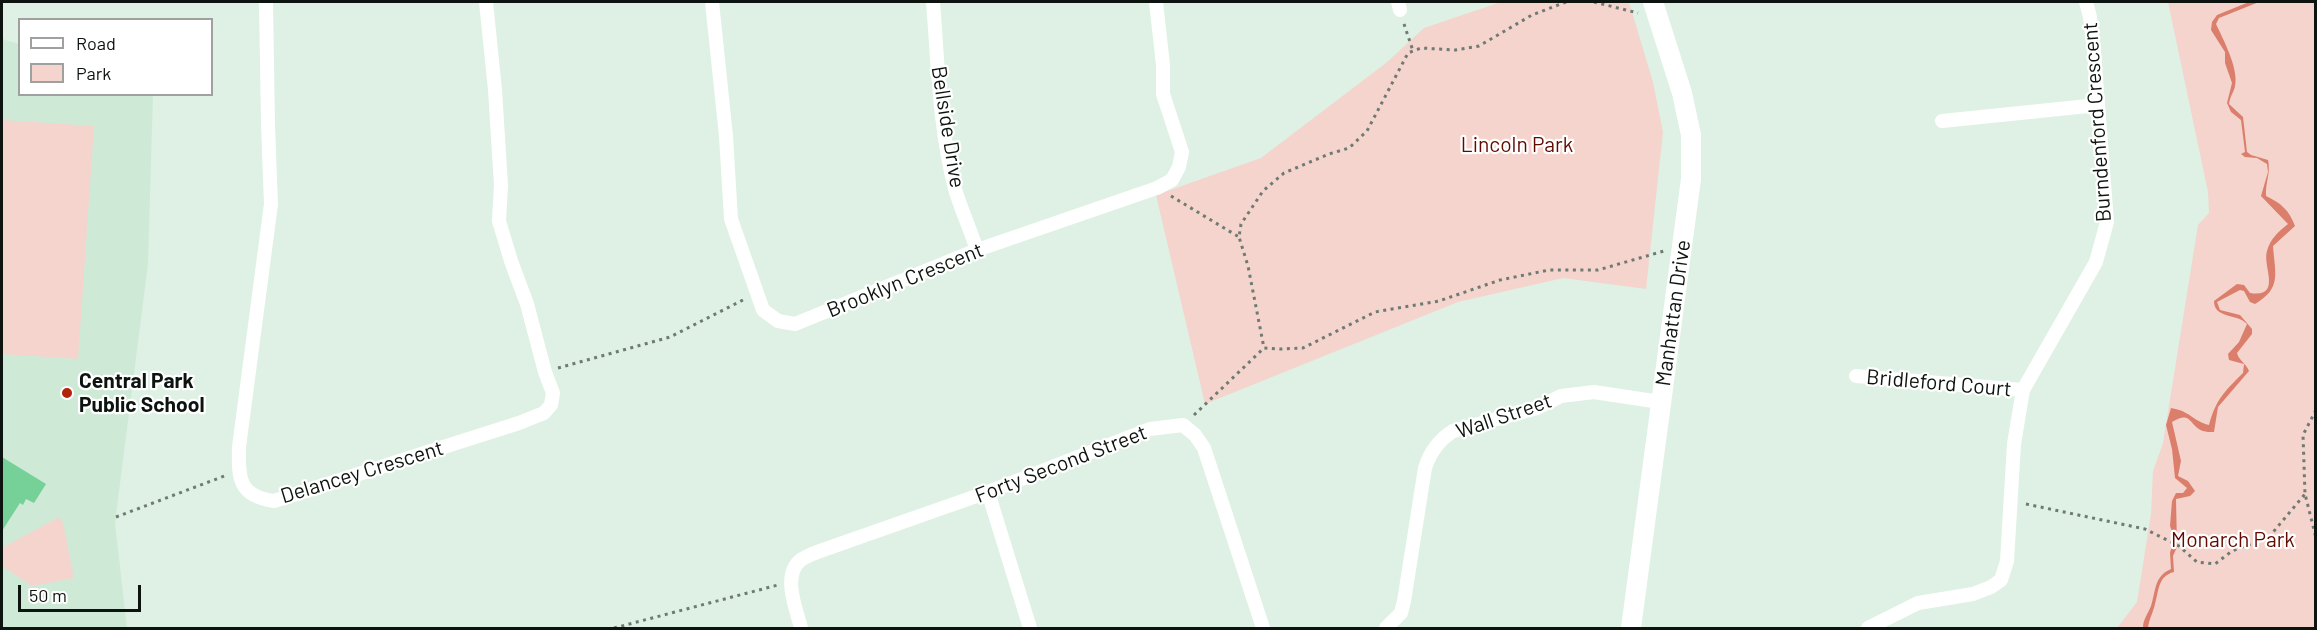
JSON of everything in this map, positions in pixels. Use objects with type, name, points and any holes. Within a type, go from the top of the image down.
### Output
[{"type":"street","points":[[238,470],[239,447],[271,204],[266,2]]},
{"type":"street","name":"Delancey Crescent","points":[[238,470],[243,485],[253,496],[274,501],[519,423],[544,413],[551,405],[553,393],[527,304],[499,221],[501,185],[486,2]]},
{"type":"street","name":"Brooklyn Crescent","points":[[712,2],[726,136],[730,219],[763,310],[778,321],[795,324],[977,249],[1156,188],[1172,180],[1179,167],[1182,152],[1163,94],[1163,65],[1156,2]]},
{"type":"street","name":"Bellside Drive","points":[[933,2],[938,78],[948,154],[956,190],[977,249]]},
{"type":"street","name":"Burndenford Crescent","points":[[1868,628],[1918,603],[1973,594],[2001,580],[2007,561],[2014,444],[2023,390],[2096,262],[2107,222],[2090,17],[2086,2]]},
{"type":"street","name":"Manhattan Drive","points":[[1631,628],[1691,179],[1691,135],[1682,93],[1656,10]]},
{"type":"street","points":[[1942,121],[2098,105]]},
{"type":"street","name":"Bridleford Court","points":[[1856,376],[2023,390]]},
{"type":"street","name":"Wall Street","points":[[1386,628],[1401,612],[1425,468],[1430,454],[1443,438],[1453,431],[1537,408],[1561,396],[1594,392],[1660,402]]},
{"type":"street","points":[[1183,425],[1195,435],[1203,448],[1263,628]]},
{"type":"street","name":"Forty Second Street","points":[[791,582],[793,570],[801,560],[820,551],[988,492],[1150,429],[1183,425]]},
{"type":"street","points":[[988,492],[1030,628]]},
{"type":"street","points":[[791,582],[801,628]]},
{"type":"path","points":[[1264,348],[1248,266],[1239,237],[1241,224],[1263,191],[1284,173],[1349,148],[1367,131],[1408,53],[1421,48],[1455,50],[1479,46],[1532,15],[1566,2]]},
{"type":"path","points":[[1594,2],[1656,10]]},
{"type":"path","points":[[1399,6],[1413,51]]},
{"type":"path","points":[[1156,188],[1239,237]]},
{"type":"path","points":[[1183,425],[1264,348],[1303,348],[1375,312],[1439,301],[1500,280],[1549,270],[1598,270],[1683,245]]},
{"type":"path","points":[[545,372],[670,337],[757,293]]},
{"type":"path","points":[[2316,410],[2303,435],[2305,494],[2316,538]]},
{"type":"path","points":[[116,517],[238,470]]},
{"type":"path","points":[[2010,501],[2145,529],[2180,546],[2197,562],[2215,564],[2232,551],[2269,537],[2305,494]]},
{"type":"path","points":[[614,628],[791,582]]},
{"type":"shaded area","points":[[2249,2],[2259,2],[2219,18],[2216,24],[2235,71],[2235,86],[2229,104],[2243,117],[2247,152],[2268,160],[2269,169],[2266,196],[2284,208],[2295,226],[2273,246],[2275,280],[2264,298],[2255,304],[2250,302],[2244,291],[2240,290],[2217,302],[2220,310],[2240,315],[2252,329],[2252,334],[2237,353],[2249,371],[2218,407],[2214,432],[2203,431],[2187,418],[2172,422],[2181,461],[2178,476],[2188,481],[2195,491],[2190,496],[2176,499],[2177,547],[2173,556],[2174,572],[2162,580],[2148,628],[2143,628],[2159,580],[2165,572],[2171,569],[2170,553],[2174,537],[2170,526],[2172,501],[2176,493],[2183,493],[2187,488],[2175,478],[2172,449],[2166,425],[2171,408],[2183,411],[2209,425],[2222,396],[2243,373],[2244,364],[2229,360],[2228,354],[2239,342],[2247,324],[2218,311],[2214,301],[2237,284],[2244,285],[2250,293],[2266,291],[2269,286],[2266,257],[2268,247],[2275,236],[2288,224],[2261,196],[2268,172],[2267,164],[2257,158],[2245,157],[2241,154],[2245,152],[2241,120],[2231,112],[2227,103],[2232,83],[2225,63],[2225,52],[2211,30],[2212,22],[2217,15]]},
{"type":"shaded area","name":"Central Park Public School","points":[[2,39],[18,44],[18,96],[153,96],[148,264],[115,523],[127,628],[2,628]]},
{"type":"green space","name":"Lincoln Park","points":[[1501,2],[1629,2],[1653,82],[1663,132],[1646,289],[1563,278],[1458,302],[1205,404],[1156,195],[1261,158],[1386,63],[1424,28]]},
{"type":"green space","name":"Monarch Park","points":[[2168,2],[2315,2],[2315,628],[2117,628],[2137,602],[2151,514],[2153,471],[2163,443],[2198,225],[2209,213],[2208,192]]},
{"type":"green space","points":[[2,120],[94,126],[78,359],[2,354]]},
{"type":"green space","points":[[59,517],[63,523],[74,578],[32,586],[2,566],[2,548]]},
{"type":"building","points":[[2,457],[46,484],[34,503],[26,499],[23,505],[20,503],[2,531]]},
{"type":"place","name":"Central Park Public School","points":[[67,393]]}]
